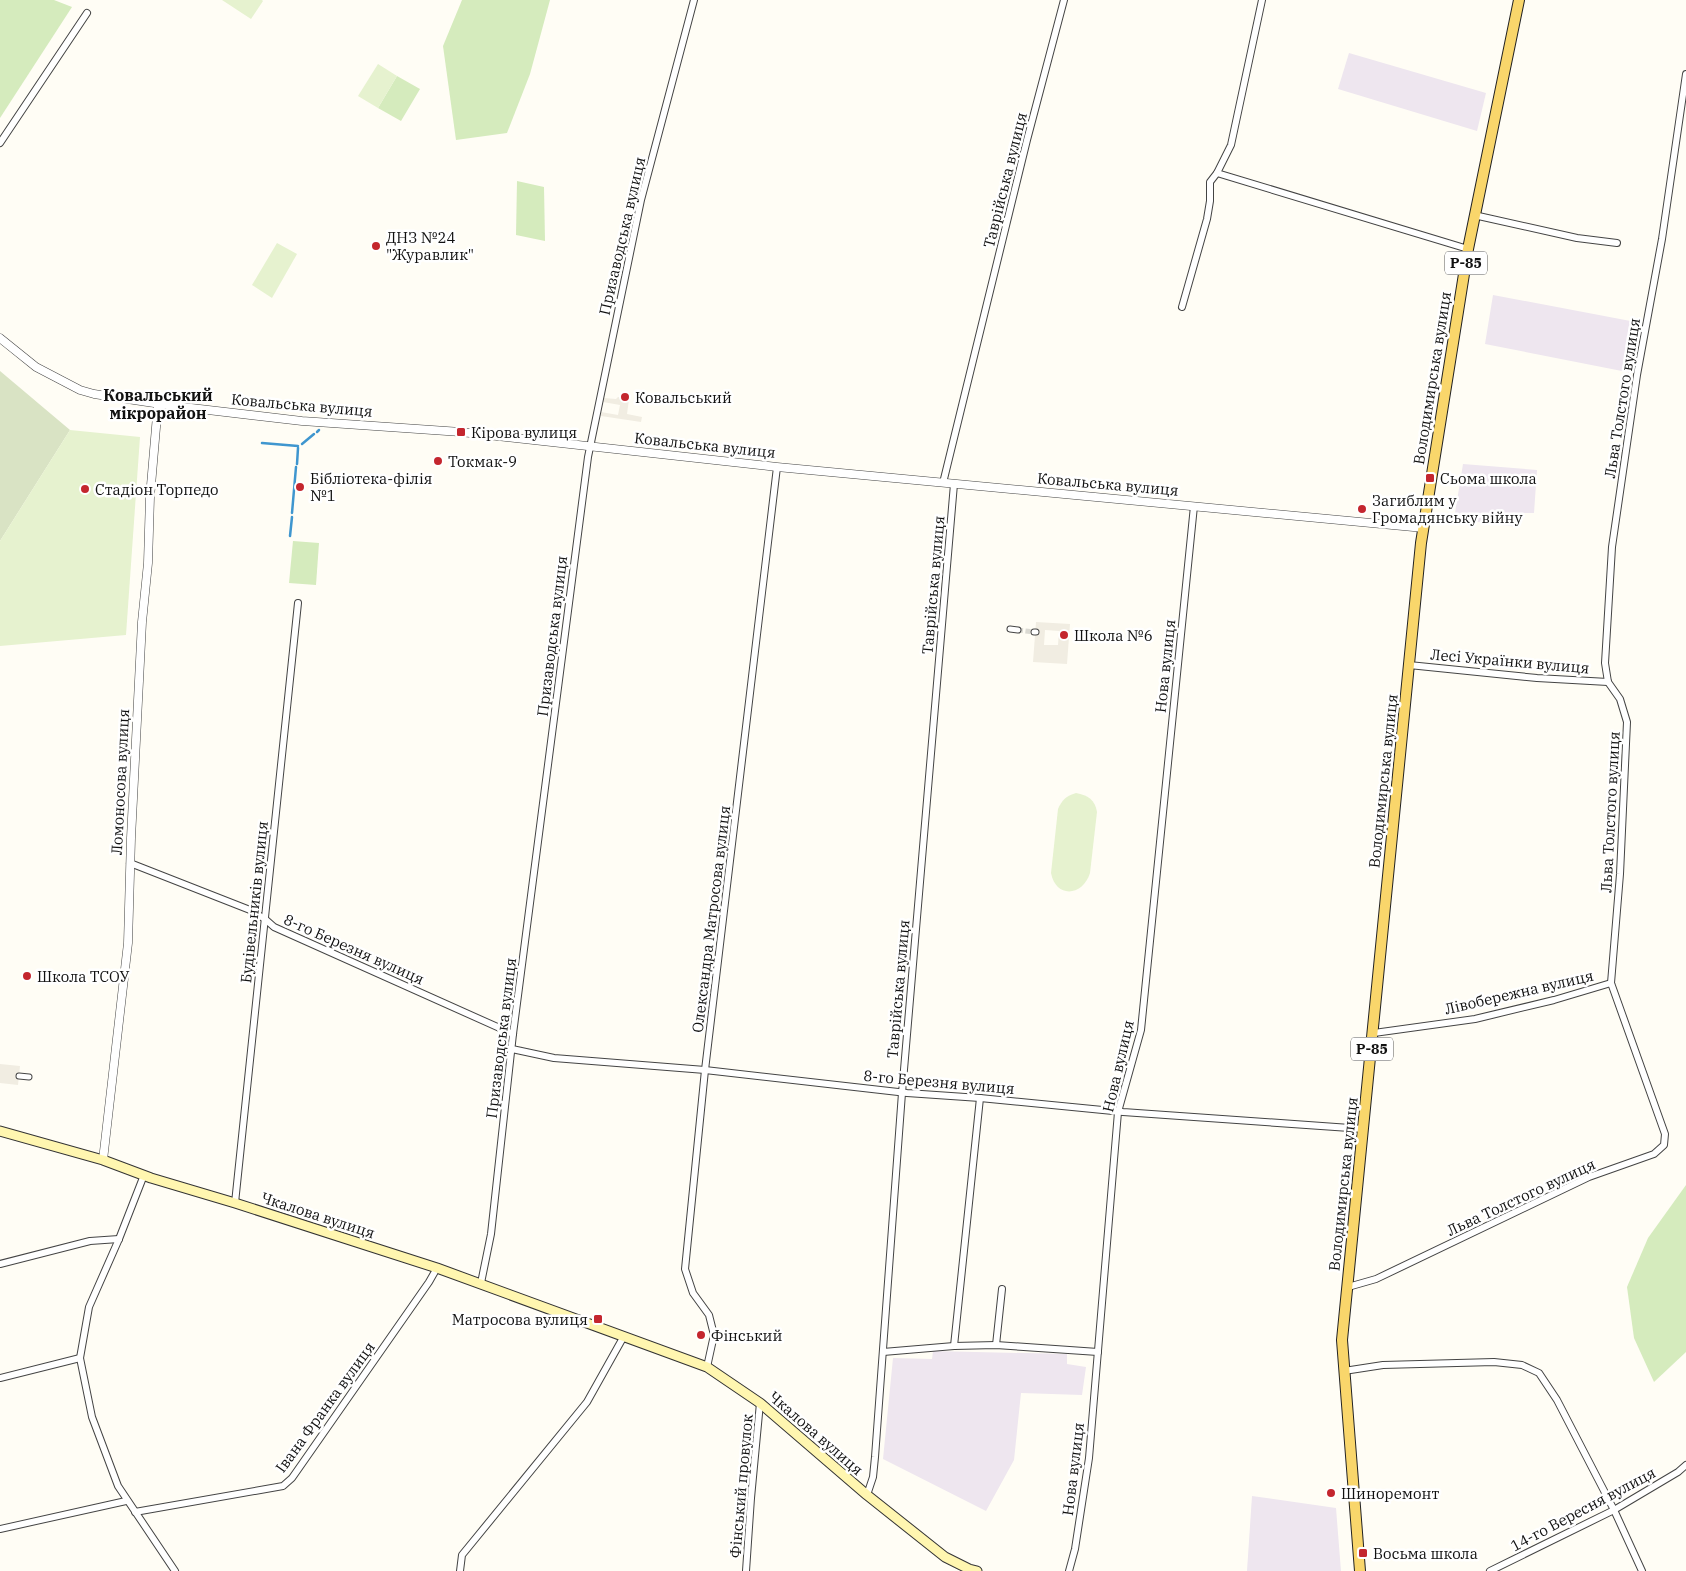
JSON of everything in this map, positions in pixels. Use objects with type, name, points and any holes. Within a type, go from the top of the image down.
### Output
[{"type":"main road","name":"Володимирська вулиця","points":[[1360,1571],[1342,1340],[1374,1033],[1409,665],[1424,528],[1468,249],[1519,0]]},
{"type":"main road","name":"Чкалова вулиця","points":[[0,1131],[103,1160],[144,1175],[437,1268],[706,1367],[760,1403],[867,1495],[945,1557],[977,1571]]},
{"type":"street","name":"Призаводська вулиця","points":[[481,1284],[491,1234],[513,1034],[590,447],[641,200],[694,0]]},
{"type":"street","name":"Таврійська вулиця","points":[[943,483],[1027,140],[1064,0]]},
{"type":"street","points":[[1182,307],[1208,220],[1210,182],[1217,173],[1231,145],[1262,0]]},
{"type":"street","points":[[0,144],[87,13]]},
{"type":"street","name":"Льва Толстого вулиця","points":[[1348,1287],[1376,1279],[1589,1177],[1654,1154],[1664,1145],[1665,1134],[1611,983],[1620,874],[1628,722],[1620,698],[1608,682],[1605,662],[1612,547],[1636,375],[1662,240],[1686,74]]},
{"type":"street","points":[[1217,173],[1468,249]]},
{"type":"street","points":[[1474,214],[1577,238],[1617,243]]},
{"type":"street","name":"Ковальська вулиця","points":[[0,338],[36,367],[80,390],[158,404],[302,421],[452,431],[777,467],[1424,528]]},
{"type":"street","name":"Ломоносова вулиця","points":[[103,1160],[128,943],[142,622],[148,563],[150,497],[158,404]]},
{"type":"street","name":"Олександра Матросова вулиця","points":[[706,1367],[714,1335],[709,1316],[693,1293],[685,1269],[705,1070],[777,467]]},
{"type":"street","name":"Таврійська вулиця","points":[[867,1495],[873,1477],[875,1457],[902,1092],[954,484]]},
{"type":"street","name":"Нова вулиця","points":[[1069,1571],[1075,1549],[1090,1458],[1118,1112],[1141,1030],[1194,506]]},
{"type":"street","name":"Будівельників вулиця","points":[[235,1203],[298,603]]},
{"type":"street","points":[[1010,629],[1018,630]]},
{"type":"street","name":"Лесі Українки вулиця","points":[[1409,665],[1537,678],[1608,682]]},
{"type":"street","name":"8-го Березня вулиця","points":[[130,863],[250,910],[274,927],[513,1034]]},
{"type":"street","name":"Лівобережна вулиця","points":[[1374,1033],[1475,1019],[1554,1000],[1611,983]]},
{"type":"street","name":"8-го Березня вулиця","points":[[512,1049],[554,1058],[705,1070],[902,1092],[1118,1112],[1364,1130]]},
{"type":"street","points":[[19,1076],[29,1077]]},
{"type":"street","points":[[954,1346],[980,1098]]},
{"type":"street","points":[[144,1175],[89,1307],[80,1358],[92,1417],[118,1486],[126,1501],[175,1571]]},
{"type":"street","points":[[0,1264],[90,1241],[119,1238]]},
{"type":"street","name":"Івана Франка вулиця","points":[[135,1512],[283,1486],[292,1478],[437,1268]]},
{"type":"street","points":[[996,1345],[1002,1289]]},
{"type":"street","points":[[460,1571],[462,1555],[587,1402],[624,1336]]},
{"type":"street","points":[[883,1352],[954,1346],[996,1345],[1098,1352]]},
{"type":"street","points":[[0,1378],[80,1358]]},
{"type":"street","points":[[1344,1371],[1383,1365],[1494,1362],[1522,1365],[1539,1373],[1557,1400],[1614,1510],[1642,1571]]},
{"type":"street","name":"Фінський провулок","points":[[746,1571],[760,1403]]},
{"type":"street","name":"14-го Вересня вулиця","points":[[1490,1571],[1614,1510],[1678,1472],[1686,1465]]},
{"type":"street","points":[[0,1529],[126,1501]]},
{"type":"shaded area","points":[[1349,53],[1486,93],[1477,131],[1338,89]]},
{"type":"shaded area","points":[[1493,295],[1641,323],[1632,373],[1485,344]]},
{"type":"shaded area","points":[[618,397],[629,399],[627,414],[642,417],[641,422],[601,416],[601,412],[618,415],[620,405],[603,402],[604,398],[616,399]]},
{"type":"shaded area","points":[[1463,464],[1537,470],[1534,513],[1519,513],[1518,527],[1454,519]]},
{"type":"shaded area","points":[[1036,622],[1070,624],[1067,664],[1033,662]],"holes":[[[1045,630],[1059,631],[1058,645],[1044,645]]]},
{"type":"shaded area","points":[[0,1064],[20,1066],[18,1085],[0,1083]]},
{"type":"shaded area","points":[[933,1351],[1067,1354],[1067,1364],[1086,1367],[1082,1395],[1021,1393],[1014,1460],[986,1511],[883,1459],[893,1358],[932,1359]]},
{"type":"shaded area","points":[[1252,1496],[1336,1508],[1341,1571],[1247,1571]]},
{"type":"green space","points":[[0,0],[54,0],[72,7],[0,118]]},
{"type":"green space","points":[[222,0],[262,0],[263,1],[251,19]]},
{"type":"green space","points":[[462,0],[550,0],[530,74],[507,133],[456,140],[443,46]]},
{"type":"green space","points":[[378,64],[397,76],[378,108],[358,96]]},
{"type":"green space","points":[[397,76],[420,89],[401,121],[378,108]]},
{"type":"green space","points":[[517,181],[544,187],[545,241],[516,235]]},
{"type":"green space","points":[[277,243],[297,254],[272,298],[252,285]]},
{"type":"green space","points":[[0,371],[70,430],[0,541]]},
{"type":"green space","name":"Стадіон Торпедо","points":[[70,430],[140,437],[126,635],[0,646],[0,541]]},
{"type":"green space","points":[[293,541],[319,543],[316,585],[289,583]]},
{"type":"green space","points":[[1076,793],[1090,799],[1095,804],[1097,812],[1090,873],[1087,881],[1082,886],[1070,891],[1058,887],[1051,873],[1058,809],[1065,799]]},
{"type":"green space","points":[[1686,1185],[1686,1352],[1654,1382],[1634,1338],[1627,1287],[1648,1238]]},
{"type":"waterway","points":[[302,444],[314,434]]},
{"type":"waterway","points":[[262,443],[298,446]]},
{"type":"waterway","points":[[297,464],[298,448]]},
{"type":"waterway","points":[[292,513],[296,467]]},
{"type":"waterway","points":[[290,536],[292,517]]},
{"type":"tunnel","points":[[1018,630],[1034,632]]},
{"type":"place","name":"ДНЗ №24 \"Журавлик\"","points":[[376,246]]},
{"type":"place","name":"Ковальський","points":[[625,397]]},
{"type":"place","name":"Кірова вулиця","points":[[461,432]]},
{"type":"place","name":"Токмак-9","points":[[438,461]]},
{"type":"place","name":"Сьома школа","points":[[1430,478]]},
{"type":"place","name":"Бібліотека-філія №1","points":[[300,487]]},
{"type":"place","name":"Стадіон Торпедо","points":[[85,489]]},
{"type":"place","name":"Загиблим у Громадянську війну","points":[[1362,509]]},
{"type":"place","name":"Школа №6","points":[[1064,635]]},
{"type":"place","name":"Школа ТСОУ","points":[[27,976]]},
{"type":"place","name":"Матросова вулиця","points":[[598,1319]]},
{"type":"place","name":"Фінський","points":[[701,1335]]},
{"type":"place","name":"Шиноремонт","points":[[1331,1493]]},
{"type":"place","name":"Восьма школа","points":[[1363,1553]]},
{"type":"district","name":"Ковальський мікрорайон","points":[[158,404]]}]
